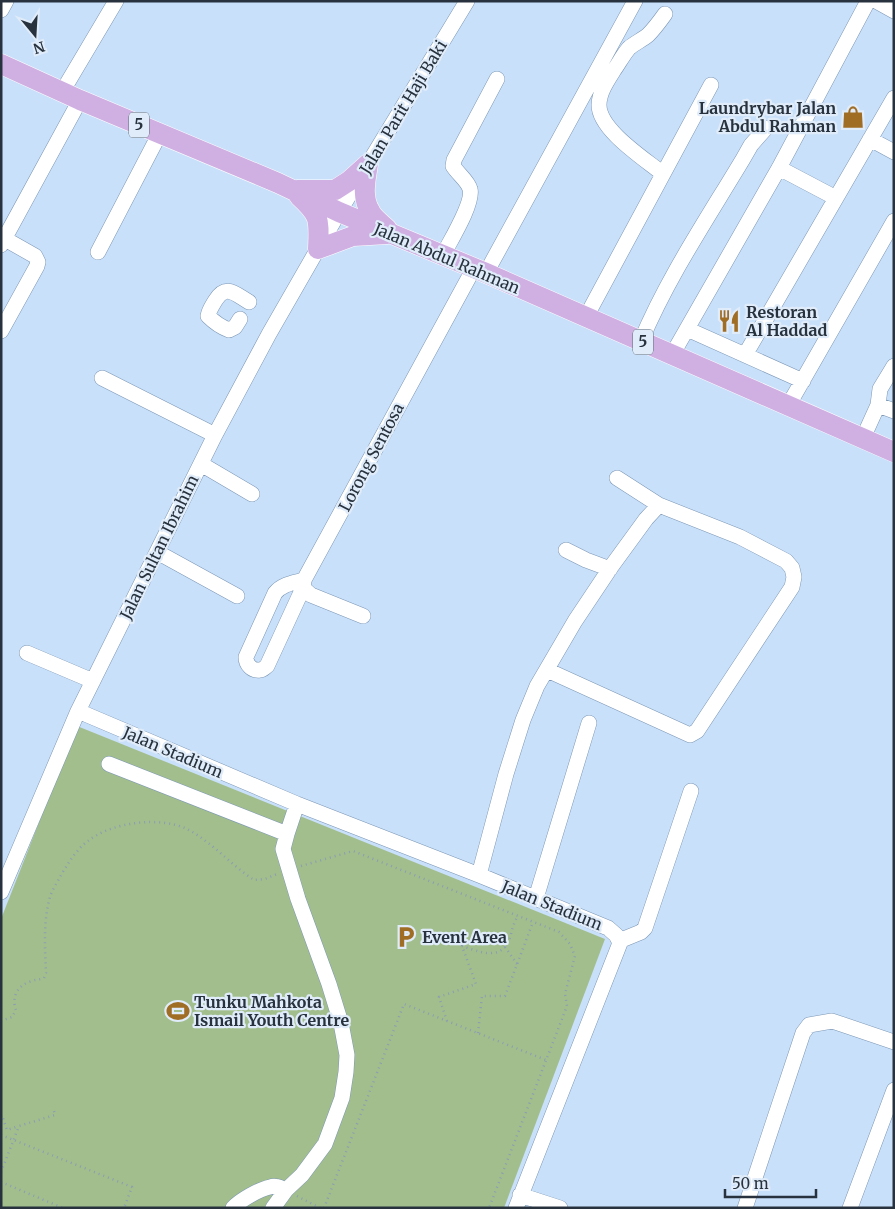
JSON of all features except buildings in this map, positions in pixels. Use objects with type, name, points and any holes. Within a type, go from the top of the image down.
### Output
[{"type":"main road","name":"Jalan Abdul Rahman","points":[[1,64],[71,87],[160,133],[894,452]]},
{"type":"main road","points":[[293,190],[335,190],[349,181],[368,164]]},
{"type":"main road","points":[[368,164],[364,187],[370,212],[392,234]]},
{"type":"main road","points":[[293,190],[315,212],[318,219],[318,249],[353,236],[392,234]]},
{"type":"street","points":[[1,10],[6,1]]},
{"type":"street","points":[[1,331],[38,262],[34,256],[3,242],[71,87],[116,1]]},
{"type":"street","name":"Jalan Parit Haji Baki","points":[[339,212],[467,1]]},
{"type":"street","name":"Lorong Sentosa","points":[[304,584],[284,585],[278,588],[246,657],[248,666],[259,670],[267,666],[304,584],[635,1]]},
{"type":"street","points":[[672,355],[779,168],[868,1]]},
{"type":"street","points":[[876,1],[894,12]]},
{"type":"street","points":[[663,174],[608,128],[599,107],[600,94],[625,53],[631,46],[649,34],[665,14]]},
{"type":"street","points":[[443,255],[468,206],[471,194],[470,187],[453,166],[454,160],[497,79]]},
{"type":"street","points":[[586,317],[711,85]]},
{"type":"street","points":[[745,355],[894,98]]},
{"type":"street","points":[[641,341],[673,275],[751,145],[766,128]]},
{"type":"street","points":[[98,252],[160,133]]},
{"type":"street","points":[[870,139],[894,152]]},
{"type":"street","points":[[779,168],[836,198]]},
{"type":"street","name":"Jalan Sultan Ibrahim","points":[[1,892],[92,682],[215,435],[269,334],[339,212]]},
{"type":"street","points":[[788,406],[894,221]]},
{"type":"street","points":[[240,319],[235,327],[230,330],[221,327],[208,316],[219,294],[224,291],[229,291],[249,302]]},
{"type":"street","points":[[687,329],[803,381]]},
{"type":"street","points":[[863,438],[878,405],[880,389],[894,366]]},
{"type":"street","points":[[102,378],[215,435]]},
{"type":"street","points":[[878,405],[894,411]]},
{"type":"street","points":[[201,464],[252,494]]},
{"type":"street","points":[[547,670],[690,735],[697,732],[792,587],[794,577],[792,568],[786,561],[740,537],[659,505],[618,478]]},
{"type":"street","points":[[478,875],[506,774],[523,720],[537,686],[575,620],[646,519],[659,505]]},
{"type":"street","points":[[566,550],[610,569]]},
{"type":"street","points":[[157,552],[238,596]]},
{"type":"street","points":[[304,584],[310,595],[363,616]]},
{"type":"street","points":[[27,653],[92,682]]},
{"type":"street","name":"Jalan Stadium","points":[[78,711],[297,804],[536,898],[608,928],[616,935],[620,943],[518,1201]]},
{"type":"street","points":[[536,898],[589,723]]},
{"type":"street","points":[[109,764],[286,834]]},
{"type":"street","points":[[619,941],[642,932],[645,928],[691,791]]},
{"type":"street","points":[[272,1208],[286,1190],[302,1175],[326,1144],[342,1098],[346,1072],[347,1055],[341,1023],[283,850],[286,834],[297,804]]},
{"type":"street","points":[[745,1208],[803,1033],[809,1025],[832,1020],[894,1042]]},
{"type":"street","points":[[850,1208],[894,1090]]},
{"type":"street","points":[[233,1208],[242,1200],[271,1186],[286,1190]]},
{"type":"street","points":[[518,1201],[560,1208]]},
{"type":"path","points":[[1,1022],[12,1017],[16,1010],[14,1003],[18,989],[22,985],[44,978],[46,974],[46,920],[50,895],[62,873],[74,854],[89,840],[108,830],[153,822],[169,823],[187,829],[254,880],[265,879],[353,850],[559,932],[570,944],[574,956],[565,994],[567,1006],[489,1208]]},
{"type":"path","points":[[447,1020],[439,997],[476,984],[462,946],[486,954],[495,953],[505,947],[518,916]]},
{"type":"path","points":[[478,1033],[482,996],[505,996],[533,922]]},
{"type":"path","points":[[505,947],[517,964]]},
{"type":"path","points":[[286,1190],[322,1208],[404,1004],[546,1060]]},
{"type":"path","points":[[1,1116],[7,1130],[55,1115],[54,1111]]},
{"type":"path","points":[[1,1172],[19,1126]]},
{"type":"path","points":[[1,1135],[132,1187],[124,1208]]},
{"type":"path","points":[[1,1182],[63,1208]]},
{"type":"green space","points":[[77,726],[605,939],[504,1208],[1,1208],[1,919]]},
{"type":"place","name":"Laundrybar Jalan Abdul Rahman","points":[[853,117]]},
{"type":"place","name":"Restoran Al Haddad","points":[[729,321]]},
{"type":"place","name":"Event Area","points":[[406,937]]},
{"type":"place","name":"Tunku Mahkota Ismail Youth Centre","points":[[178,1011]]}]
